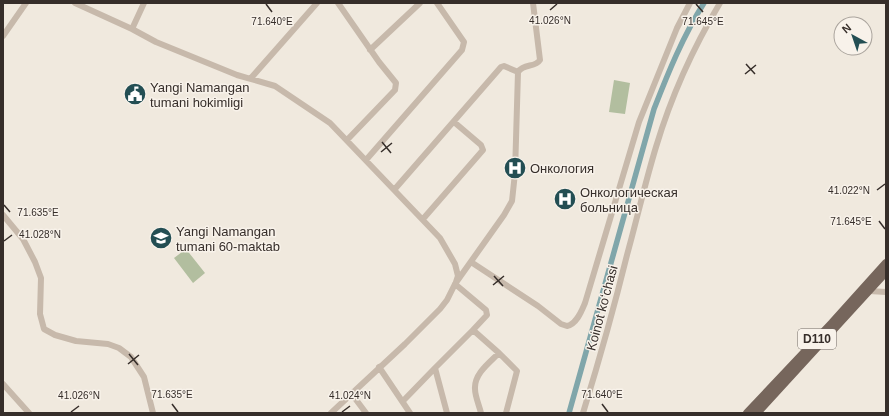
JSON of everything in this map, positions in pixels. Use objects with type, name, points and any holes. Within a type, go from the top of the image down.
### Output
[{"type":"main road","name":"D110","points":[[747,413],[886,263]]},
{"type":"main road","name":"D110","points":[[757,413],[886,272]]},
{"type":"main road","points":[[764,413],[765,404]]},
{"type":"street","points":[[3,36],[26,3]]},
{"type":"street","points":[[75,3],[132,29],[156,42],[237,75],[275,86],[330,124],[440,238],[455,264],[458,276],[456,284]]},
{"type":"street","points":[[132,29],[144,3]]},
{"type":"street","points":[[251,78],[317,3]]},
{"type":"street","points":[[338,3],[370,50],[395,81],[396,87],[388,98],[347,140]]},
{"type":"street","points":[[370,50],[420,3]]},
{"type":"street","points":[[366,160],[462,50],[464,42],[437,3]]},
{"type":"street","points":[[331,413],[435,314],[447,300],[456,284],[512,201],[518,72],[524,66],[535,65],[540,60],[533,3]]},
{"type":"street","points":[[471,262],[538,306],[561,324],[568,326],[572,324],[580,313],[589,292],[639,122],[690,3]]},
{"type":"street","name":"Koinot koʻchasi","points":[[583,413],[600,357],[656,147],[672,102],[696,48],[707,24],[720,3]]},
{"type":"street","points":[[394,190],[501,67],[504,66],[518,72]]},
{"type":"street","points":[[423,219],[483,150],[481,145],[454,122]]},
{"type":"street","points":[[3,215],[23,239],[35,262],[40,278],[40,314],[44,330],[76,341],[108,344],[119,348],[130,356],[144,377],[153,413]]},
{"type":"street","points":[[403,401],[485,317],[487,312],[456,284]]},
{"type":"street","points":[[869,291],[886,292]]},
{"type":"street","points":[[473,330],[517,371],[506,413]]},
{"type":"street","points":[[481,413],[475,389],[476,380],[498,353]]},
{"type":"street","points":[[379,367],[410,413]]},
{"type":"street","points":[[435,368],[447,413]]},
{"type":"street","points":[[3,384],[29,413]]},
{"type":"street","points":[[351,394],[366,413]]},
{"type":"green space","points":[[614,80],[630,83],[625,114],[609,112]]},
{"type":"green space","points":[[186,249],[205,273],[193,283],[174,258]]},
{"type":"waterway","points":[[569,413],[654,109],[670,68],[704,3]]},
{"type":"place","name":"Yangi Namangan tumani hokimligi","points":[[135,94]]},
{"type":"place","name":"Онкология","points":[[515,168]]},
{"type":"place","name":"Онкологическая больница","points":[[565,199]]},
{"type":"place","name":"Yangi Namangan tumani 60-maktab","points":[[161,238]]}]
